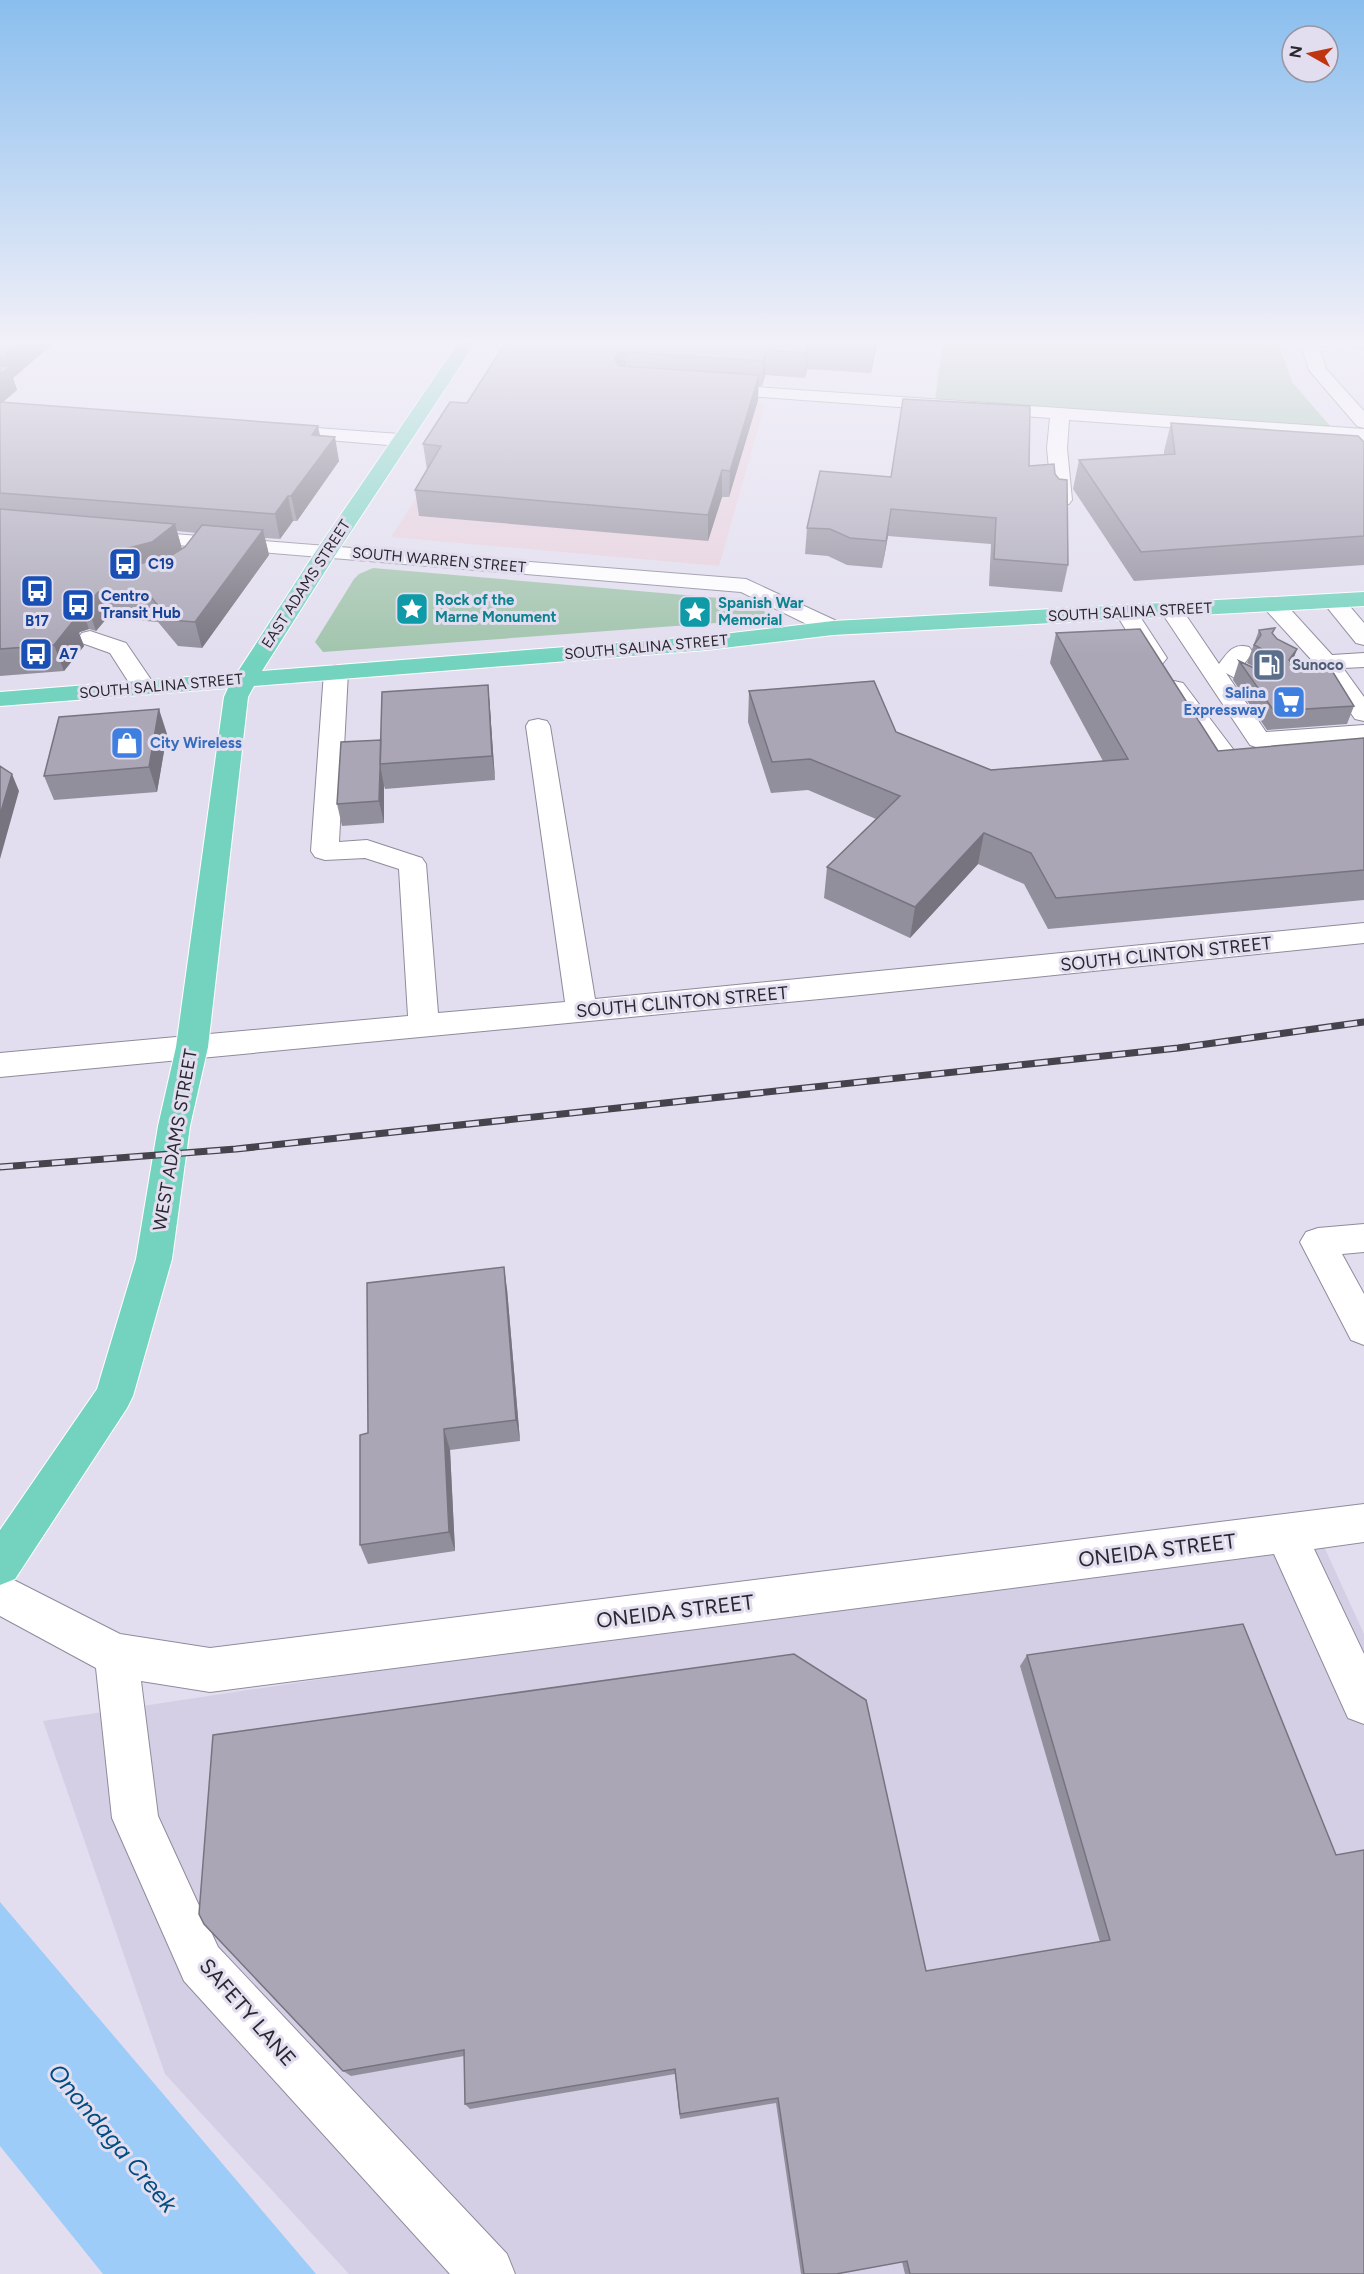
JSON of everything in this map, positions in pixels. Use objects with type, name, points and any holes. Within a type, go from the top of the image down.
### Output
[{"type":"main road","name":"EAST ADAMS STREET","points":[[245,679],[397,445]]},
{"type":"main road","name":"SOUTH SALINA STREET","points":[[0,699],[706,643],[833,628],[1364,599]]},
{"type":"main road","name":"WEST ADAMS STREET","points":[[0,1565],[114,1396],[154,1259],[174,1126],[192,1047],[236,697],[245,679]]},
{"type":"street","points":[[1057,445],[1062,500]]},
{"type":"street","name":"SOUTH WARREN STREET","points":[[113,535],[195,551],[327,550],[746,585],[833,628]]},
{"type":"street","points":[[1333,601],[1364,638]]},
{"type":"street","points":[[1273,604],[1305,663],[1364,714]]},
{"type":"street","points":[[1171,610],[1238,666],[1259,740],[1364,732]]},
{"type":"street","points":[[1126,612],[1155,658]]},
{"type":"street","points":[[90,638],[118,648],[144,687]]},
{"type":"street","points":[[1305,663],[1364,660]]},
{"type":"street","points":[[336,672],[325,851],[367,849],[412,864],[424,1025]]},
{"type":"street","points":[[1174,688],[1235,769],[1282,765]]},
{"type":"street","points":[[538,726],[582,1011]]},
{"type":"street","name":"SOUTH CLINTON STREET","points":[[0,1065],[851,986],[1364,933]]},
{"type":"street","points":[[1364,1238],[1318,1242],[1364,1329]]},
{"type":"street","name":"ONEIDA STREET","points":[[0,1594],[116,1655],[210,1670],[1286,1534],[1364,1522]]},
{"type":"street","points":[[1286,1534],[1364,1702]]},
{"type":"street","name":"SAFETY LANE","points":[[116,1655],[135,1818],[201,1964],[487,2274]]},
{"type":"shaded area","points":[[450,445],[753,445],[719,566],[391,537]]},
{"type":"shaded area","points":[[1316,1529],[1364,1634],[1364,2274],[349,2274],[165,2074],[43,1721]]},
{"type":"green space","points":[[373,568],[754,601],[764,609],[765,613],[757,620],[323,652],[315,642],[354,579],[359,574]]},
{"type":"water","name":"Onondaga Creek","points":[[0,1902],[316,2274],[103,2274],[0,2146]]},
{"type":"building","points":[[0,445],[329,445],[275,514],[0,493]]},
{"type":"building","points":[[433,445],[738,445],[730,471],[722,470],[708,515],[415,490],[441,446]]},
{"type":"building","points":[[896,445],[1029,445],[1029,466],[1054,464],[1055,474],[1059,479],[1067,480],[1068,565],[994,559],[996,518],[891,509],[886,541],[850,538],[830,529],[807,528],[820,471],[891,477]]},
{"type":"building","points":[[1174,445],[1364,445],[1364,536],[1141,552],[1079,460],[1175,454]]},
{"type":"building","points":[[0,509],[175,524],[152,542],[117,551],[114,559],[119,565],[143,563],[172,555],[185,547],[202,525],[263,530],[195,622],[170,620],[150,596],[98,592],[87,605],[80,603],[71,606],[66,612],[74,620],[54,645],[0,649]]},
{"type":"building","points":[[1275,628],[1272,633],[1277,639],[1297,649],[1289,660],[1294,666],[1331,669],[1354,706],[1274,711],[1239,661],[1256,669],[1274,668],[1279,662],[1274,655],[1254,645],[1261,635],[1259,630]]},
{"type":"building","points":[[1140,629],[1218,751],[1364,738],[1364,870],[1056,898],[1031,853],[984,833],[915,907],[827,867],[900,796],[810,759],[772,762],[749,691],[874,681],[896,732],[991,770],[1128,759],[1056,633]]},
{"type":"building","points":[[488,685],[492,756],[380,764],[382,692]]},
{"type":"building","points":[[159,709],[149,767],[44,776],[59,717]]},
{"type":"building","points":[[381,740],[379,801],[337,804],[341,742]]},
{"type":"building","points":[[0,766],[12,774],[0,815]]},
{"type":"building","points":[[504,1267],[516,1420],[444,1429],[449,1532],[360,1545],[360,1435],[368,1433],[367,1283]]},
{"type":"building","points":[[1243,1624],[1336,1855],[1364,1850],[1364,2274],[910,2274],[907,2261],[836,2274],[804,2274],[778,2098],[680,2114],[675,2069],[465,2104],[464,2050],[343,2071],[204,1924],[199,1914],[213,1735],[794,1654],[866,1700],[926,1971],[1110,1940],[1027,1655]]},
{"type":"railway","points":[[0,1167],[236,1149],[1178,1048],[1364,1022]]},
{"type":"place","name":"C19","points":[[125,564]]},
{"type":"place","name":"B17","points":[[37,591]]},
{"type":"place","name":"Centro Transit Hub","points":[[78,605]]},
{"type":"place","name":"Rock of the Marne Monument","points":[[412,609]]},
{"type":"place","name":"Spanish War Memorial","points":[[695,612]]},
{"type":"place","name":"A7","points":[[36,654]]},
{"type":"place","name":"Sunoco","points":[[1269,665]]},
{"type":"place","name":"Salina Expressway","points":[[1289,702]]},
{"type":"place","name":"City Wireless","points":[[127,743]]}]
